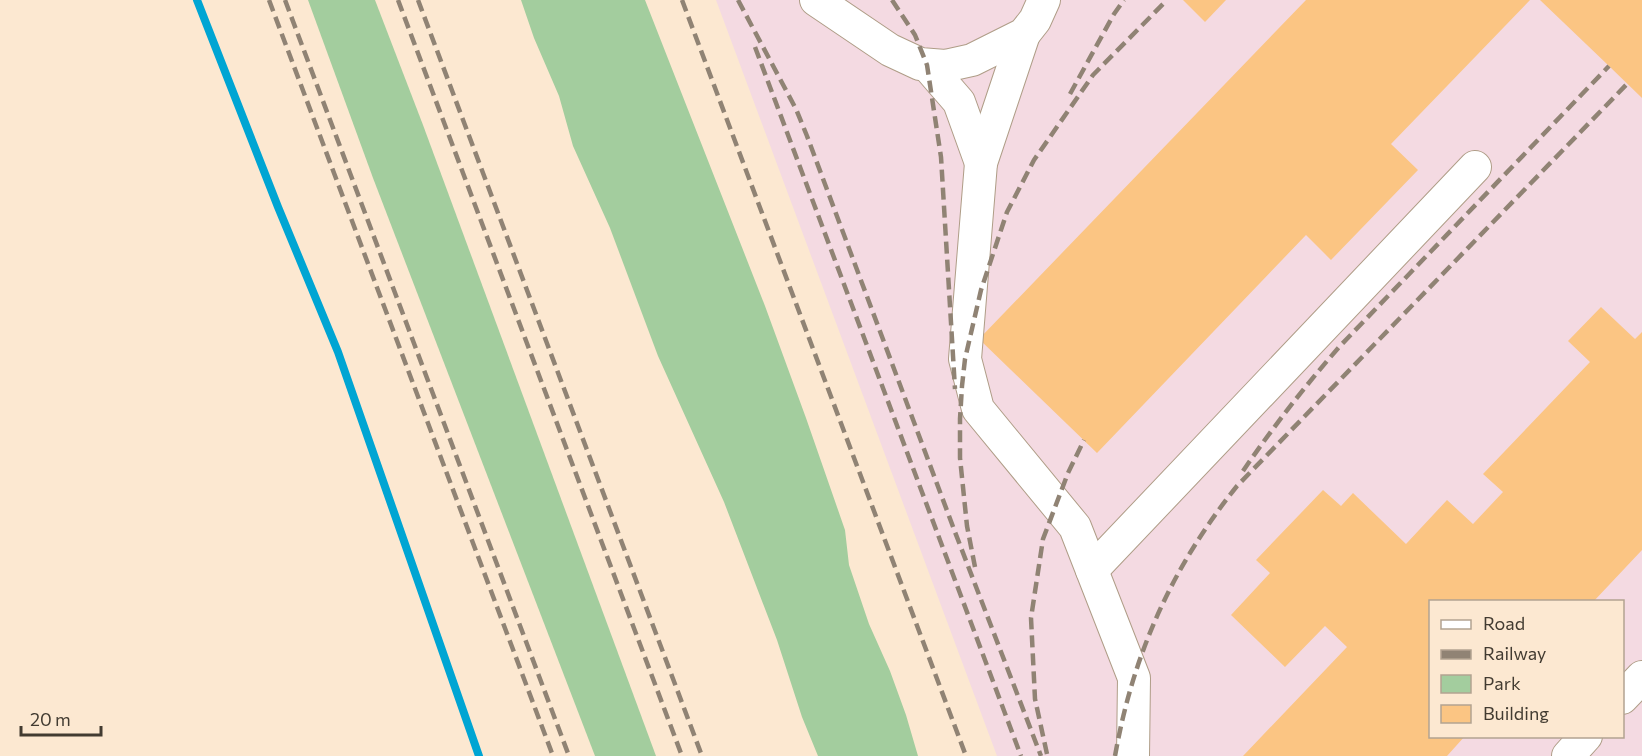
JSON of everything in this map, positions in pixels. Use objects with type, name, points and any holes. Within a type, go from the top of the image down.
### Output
[{"type":"lane","points":[[816,0],[890,50],[920,64],[945,66],[972,60],[1024,34]]},
{"type":"lane","points":[[1044,0],[1035,20],[1024,34],[981,163],[965,359],[978,409],[1075,527],[1134,678],[1133,756]]},
{"type":"lane","points":[[927,65],[958,102],[981,163]]},
{"type":"lane","points":[[1092,570],[1475,167]]},
{"type":"lane","points":[[1624,697],[1642,677]]},
{"type":"lane","points":[[1568,756],[1585,738]]},
{"type":"shaded area","points":[[716,0],[1642,0],[1642,756],[997,756]]},
{"type":"green space","points":[[308,0],[375,0],[656,756],[595,756],[373,178]]},
{"type":"green space","points":[[521,0],[645,0],[765,306],[806,418],[845,530],[849,565],[869,624],[906,715],[918,756],[818,756],[802,717],[777,640],[724,502],[658,356],[610,228],[573,146],[559,96],[534,38]]},
{"type":"building","points":[[1183,0],[1226,0],[1205,22]]},
{"type":"building","points":[[1306,0],[1530,0],[1391,144],[1418,170],[1331,260],[1306,235],[1097,453],[979,339]]},
{"type":"building","points":[[1540,0],[1642,0],[1642,98],[1609,66]]},
{"type":"building","points":[[1601,307],[1635,339],[1642,332],[1642,550],[1595,600],[1429,600],[1429,738],[1463,738],[1447,756],[1243,756],[1347,647],[1325,626],[1285,667],[1231,615],[1270,573],[1256,560],[1323,490],[1341,506],[1353,493],[1406,544],[1447,500],[1473,524],[1503,492],[1483,474],[1590,362],[1568,341]]},
{"type":"waterway","points":[[197,0],[338,352],[479,756]]},
{"type":"railway","points":[[269,0],[553,756]]},
{"type":"railway","points":[[285,0],[569,756]]},
{"type":"railway","points":[[398,0],[682,756]]},
{"type":"railway","points":[[418,0],[702,756]]},
{"type":"railway","points":[[682,0],[966,756]]},
{"type":"railway","points":[[738,0],[796,109],[807,136],[1041,756]]},
{"type":"railway","points":[[892,0],[915,35],[927,65],[941,157],[955,389]]},
{"type":"railway","points":[[1070,94],[1124,0]]},
{"type":"railway","points":[[975,567],[967,526],[960,458],[962,386],[965,359],[981,290],[1007,212],[1034,160],[1093,75],[1167,0]]},
{"type":"railway","points":[[755,47],[1021,756]]},
{"type":"railway","points":[[1243,471],[1314,376],[1340,346],[1609,66]]},
{"type":"railway","points":[[1115,756],[1133,682],[1158,613],[1193,548],[1237,486],[1627,84]]},
{"type":"railway","points":[[1047,754],[1035,699],[1031,618],[1043,539],[1068,473],[1084,440]]}]
